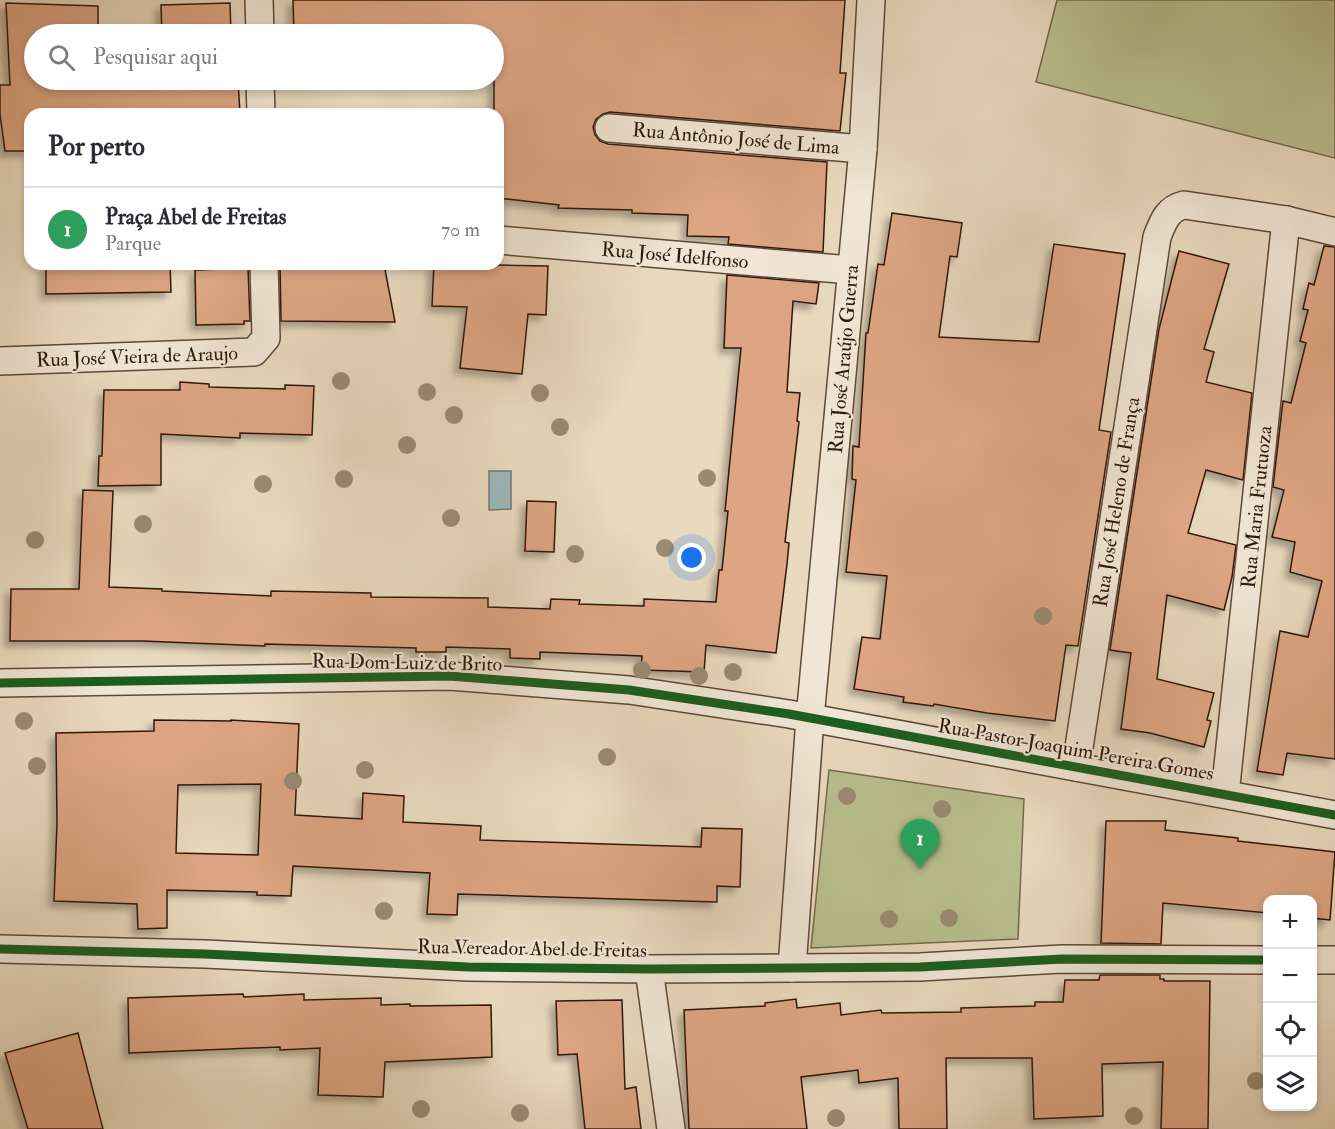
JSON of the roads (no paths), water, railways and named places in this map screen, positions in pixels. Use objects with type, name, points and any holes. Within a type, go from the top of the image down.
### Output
[{"type":"street","points":[[259,0],[260,24]]},
{"type":"street","name":"Rua José Araújo Guerra","points":[[792,968],[810,718],[863,149],[871,0]]},
{"type":"street","points":[[260,90],[261,108]]},
{"type":"street","name":"Rua Antônio José de Lima","points":[[609,128],[863,149]]},
{"type":"street","name":"Rua José Heleno de França","points":[[1076,767],[1157,237],[1168,213],[1176,207],[1185,205],[1286,220],[1335,232]]},
{"type":"street","name":"Rua Maria Frutuoza","points":[[1225,794],[1286,220]]},
{"type":"street","name":"Rua José Idelfonso","points":[[504,241],[851,270]]},
{"type":"street","name":"Rua José Vieira de Araujo","points":[[0,361],[254,352],[266,338],[264,270]]},
{"type":"street","name":"Rua Dom Luiz de Brito","points":[[0,683],[449,676],[630,690],[810,718]]},
{"type":"street","name":"Rua Pastor Joaquim Pereira Gomes","points":[[810,718],[1335,815]]},
{"type":"street","name":"Rua Vereador Abel de Freitas","points":[[0,949],[205,954],[468,967],[649,969],[920,967],[1062,959],[1263,960]]},
{"type":"street","points":[[1317,960],[1335,960]]},
{"type":"street","points":[[649,969],[671,1129]]},
{"type":"water","points":[[489,471],[511,471],[511,509],[489,510]]},
{"type":"place","name":"Praça Abel de Freitas","points":[[920,869]]}]
